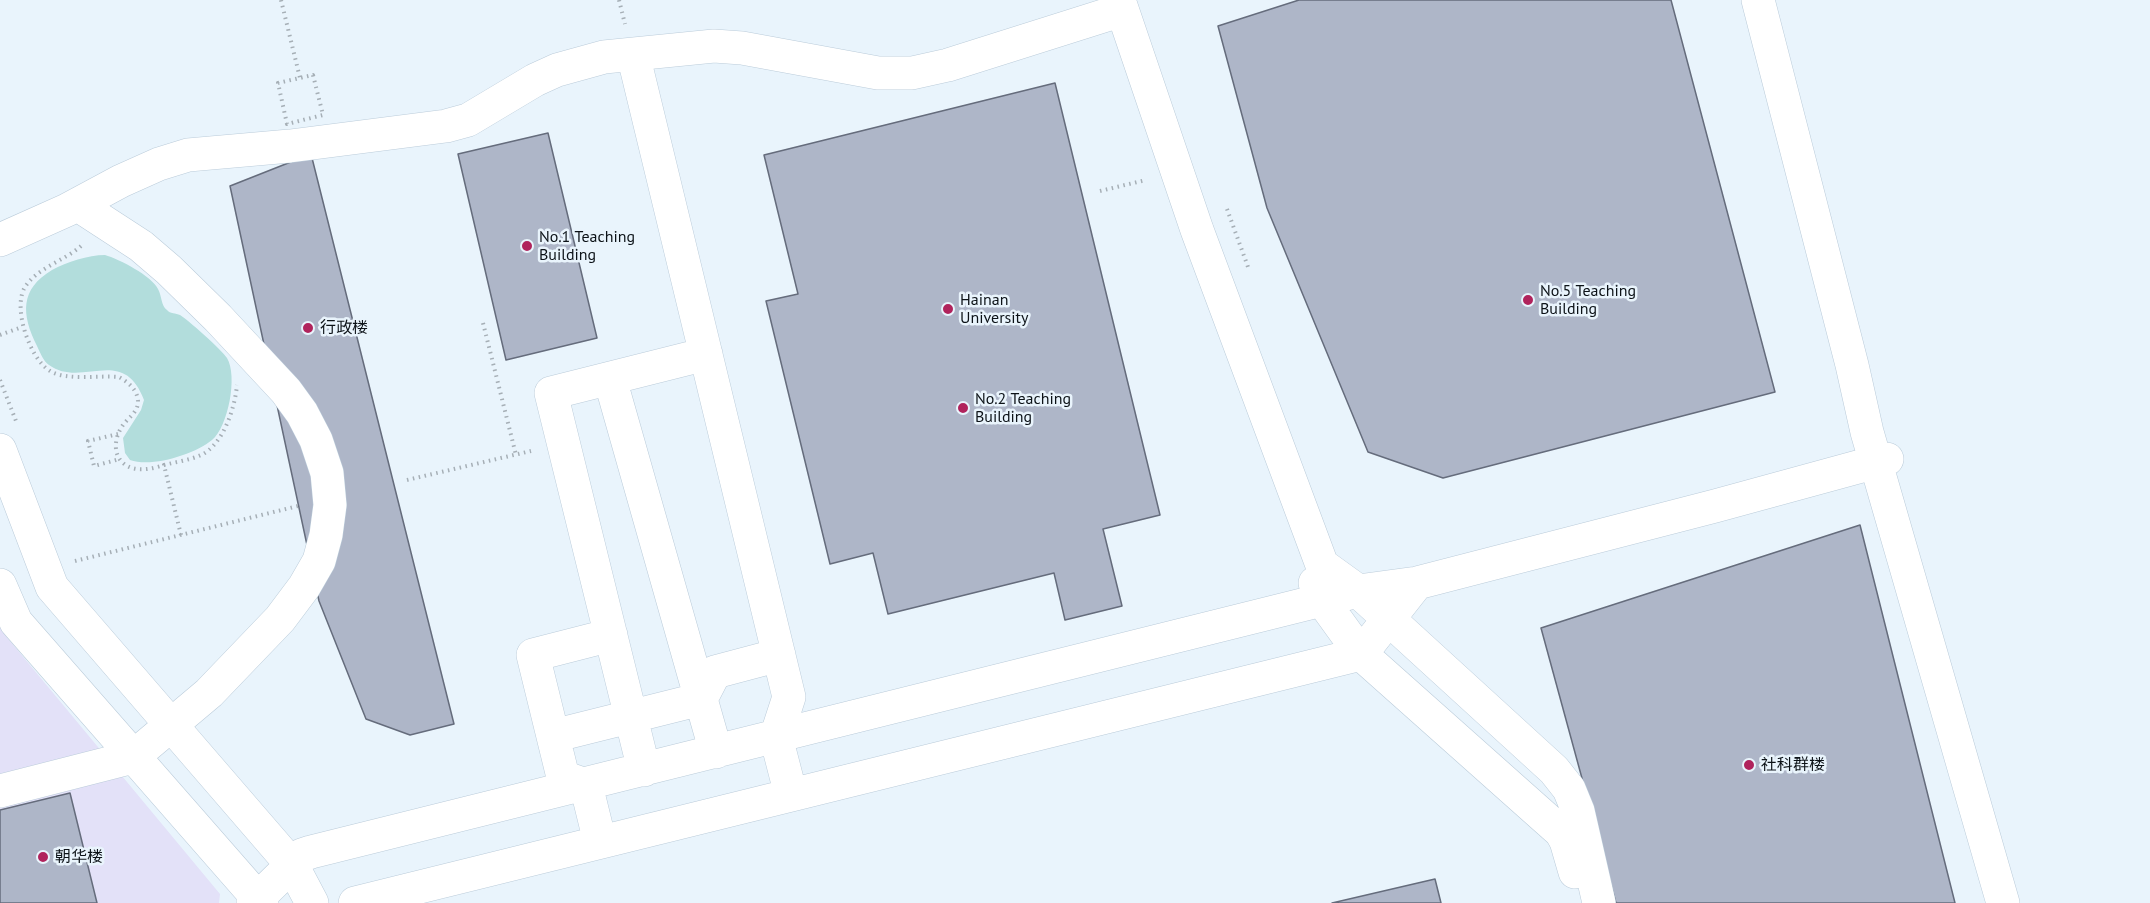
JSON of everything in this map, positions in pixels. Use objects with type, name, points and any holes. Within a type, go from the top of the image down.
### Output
[{"type":"street","points":[[1758,0],[2003,903]]},
{"type":"street","points":[[1770,0],[1882,460],[2016,903]]},
{"type":"street","points":[[0,240],[88,211],[121,181],[188,154],[290,146],[446,126],[468,120],[528,84],[557,70],[604,57],[714,46],[742,48],[878,73],[912,72],[968,59],[1114,6]]},
{"type":"street","points":[[1114,6],[1322,565],[1358,591],[1554,770],[1569,789],[1578,811],[1599,903]]},
{"type":"street","points":[[1114,6],[1185,235],[1322,600],[1361,654],[1561,832],[1569,850],[1583,903]]},
{"type":"street","points":[[633,54],[789,697],[776,737],[791,795]]},
{"type":"street","points":[[0,791],[134,757],[209,693],[280,619],[304,587],[318,561],[326,535],[327,473],[316,440],[302,413],[286,391],[169,270],[141,246],[88,211]]},
{"type":"street","points":[[644,770],[551,393],[706,354]]},
{"type":"street","points":[[610,379],[716,752]]},
{"type":"street","points":[[8,436],[52,586],[292,865],[312,903]]},
{"type":"street","points":[[0,585],[16,622],[258,901],[302,855],[311,852],[1358,591],[1417,583],[1704,509],[1882,460]]},
{"type":"street","points":[[355,903],[1361,654],[1417,583]]},
{"type":"street","points":[[586,785],[564,777],[533,655],[611,635]]},
{"type":"street","points":[[553,736],[701,699],[715,672],[779,655]]},
{"type":"street","points":[[586,785],[600,842]]},
{"type":"path","points":[[281,0],[300,78]]},
{"type":"path","points":[[313,75],[323,115],[287,124],[278,83],[300,78],[313,75]]},
{"type":"path","points":[[1100,191],[1148,180]]},
{"type":"path","points":[[88,211],[80,247],[34,278],[24,288],[20,305],[22,327],[38,357],[49,371],[61,375],[119,377],[132,387],[138,402],[137,408],[122,425],[116,440],[116,452],[123,463],[132,468],[153,468],[201,455],[212,448],[231,413],[236,392],[238,339]]},
{"type":"path","points":[[483,323],[516,455]]},
{"type":"path","points":[[0,335],[22,327]]},
{"type":"path","points":[[0,380],[8,436]]},
{"type":"path","points":[[119,433],[88,441],[94,466],[120,459]]},
{"type":"path","points":[[406,480],[564,444]]},
{"type":"path","points":[[164,465],[181,535]]},
{"type":"path","points":[[46,571],[69,563],[328,499]]},
{"type":"shaded area","points":[[105,255],[126,264],[155,284],[165,308],[189,322],[227,358],[232,377],[230,401],[223,424],[212,440],[184,455],[161,461],[130,460],[125,453],[123,438],[141,410],[144,400],[135,383],[125,374],[113,371],[75,373],[62,371],[49,365],[42,356],[32,334],[26,313],[26,303],[34,285],[52,270],[64,264]]},
{"type":"shaded area","points":[[0,624],[5,635],[220,894],[219,903],[0,903]]},
{"type":"building","name":"No.5 Teaching Building","points":[[1299,0],[1671,0],[1775,392],[1443,478],[1368,452],[1267,208],[1218,26]]},
{"type":"building","name":"No.2 Teaching Building","points":[[1055,83],[1160,515],[1103,529],[1122,606],[1065,620],[1054,573],[888,614],[873,553],[830,564],[766,301],[798,294],[764,155]]},
{"type":"building","name":"No.1 Teaching Building","points":[[548,133],[597,338],[506,360],[458,154]]},
{"type":"building","name":"行政楼","points":[[311,154],[454,724],[410,735],[366,719],[319,601],[230,186]]},
{"type":"building","name":"社科群楼","points":[[1860,525],[1955,903],[1616,903],[1541,628]]},
{"type":"building","name":"朝华楼","points":[[70,793],[97,903],[0,903],[0,810]]},
{"type":"building","points":[[1435,879],[1441,903],[1332,903]]},
{"type":"place","name":"No.1 Teaching Building","points":[[527,246]]},
{"type":"place","name":"No.5 Teaching Building","points":[[1528,300]]},
{"type":"place","name":"Hainan University","points":[[948,309]]},
{"type":"place","name":"行政楼","points":[[308,328]]},
{"type":"place","name":"No.2 Teaching Building","points":[[963,408]]},
{"type":"place","name":"社科群楼","points":[[1749,765]]},
{"type":"place","name":"朝华楼","points":[[43,857]]}]
